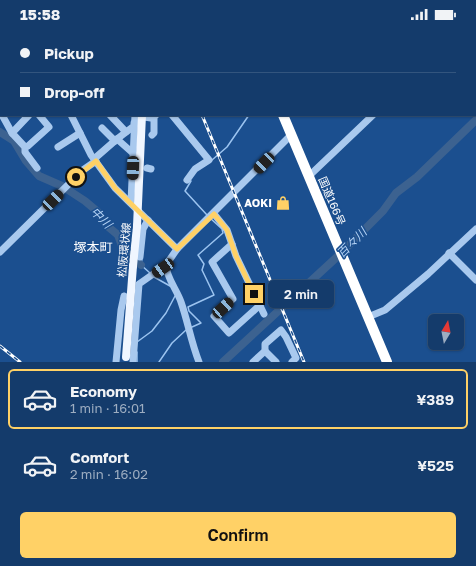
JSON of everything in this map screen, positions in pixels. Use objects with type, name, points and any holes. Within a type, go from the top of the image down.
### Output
[{"type":"highway","name":"国道166号","points":[[283,116],[387,362]]},
{"type":"main road","name":"松阪環状線","points":[[125,362],[139,188],[136,116]]},
{"type":"street","points":[[3,116],[12,133],[25,147],[25,152],[37,168]]},
{"type":"street","points":[[12,133],[28,116]]},
{"type":"street","points":[[25,147],[49,127],[40,116]]},
{"type":"street","points":[[72,116],[95,160],[115,188],[131,202],[177,249]]},
{"type":"street","points":[[111,116],[126,132]]},
{"type":"street","points":[[131,202],[135,155],[134,126],[136,116]]},
{"type":"street","points":[[152,135],[154,133],[153,116]]},
{"type":"street","points":[[173,116],[212,158],[195,169],[187,180]]},
{"type":"street","points":[[308,176],[372,116]]},
{"type":"street","points":[[0,252],[83,170],[134,126]]},
{"type":"street","points":[[102,128],[135,155]]},
{"type":"street","points":[[58,147],[80,132]]},
{"type":"street","points":[[133,362],[139,284],[166,265],[177,249],[211,217],[291,135]]},
{"type":"street","points":[[211,217],[225,226],[236,256],[264,314]]},
{"type":"street","points":[[140,257],[143,229],[148,220]]},
{"type":"street","points":[[368,317],[385,310],[428,274],[476,229]]},
{"type":"street","points":[[232,244],[212,262],[233,299],[214,316],[228,333],[260,305]]},
{"type":"street","points":[[449,253],[476,280]]},
{"type":"street","points":[[343,258],[354,274],[359,286],[362,284]]},
{"type":"street","points":[[166,265],[167,273],[187,310],[199,362]]},
{"type":"street","points":[[116,362],[121,310],[124,296]]},
{"type":"street","points":[[276,362],[265,351],[265,344],[280,330],[286,337],[296,358],[292,362]]},
{"type":"street","points":[[252,362],[265,351]]},
{"type":"waterway","points":[[212,160],[227,147],[248,116]]},
{"type":"waterway","name":"百々川","points":[[223,362],[338,256],[383,211],[396,193],[417,177],[476,120]]},
{"type":"waterway","name":"中川","points":[[0,132],[14,141],[26,161],[39,176],[62,186],[85,201],[98,212],[106,225],[118,235],[124,251],[141,265]]},
{"type":"waterway","points":[[191,181],[185,191],[207,215]]},
{"type":"waterway","points":[[192,327],[201,323],[189,311],[188,307],[214,295],[202,270],[204,264],[198,255],[223,233],[222,229],[210,218]]},
{"type":"waterway","name":"中川","points":[[142,259],[141,265],[150,273]]},
{"type":"waterway","points":[[154,277],[170,286]]},
{"type":"waterway","points":[[137,342],[152,331],[166,313],[175,296]]},
{"type":"waterway","points":[[159,362],[172,343],[186,330]]},
{"type":"waterway","points":[[137,352],[137,362]]},
{"type":"railway","points":[[202,116],[304,362]]},
{"type":"railway","points":[[0,346],[20,362]]},
{"type":"place","name":"AOKI","points":[[283,203]]},
{"type":"district","name":"塚本町","points":[[93,247]]},
{"type":"route","points":[[76,177],[96,161],[115,188],[131,202],[177,249],[214,214],[229,233],[236,256],[254,294]]}]
